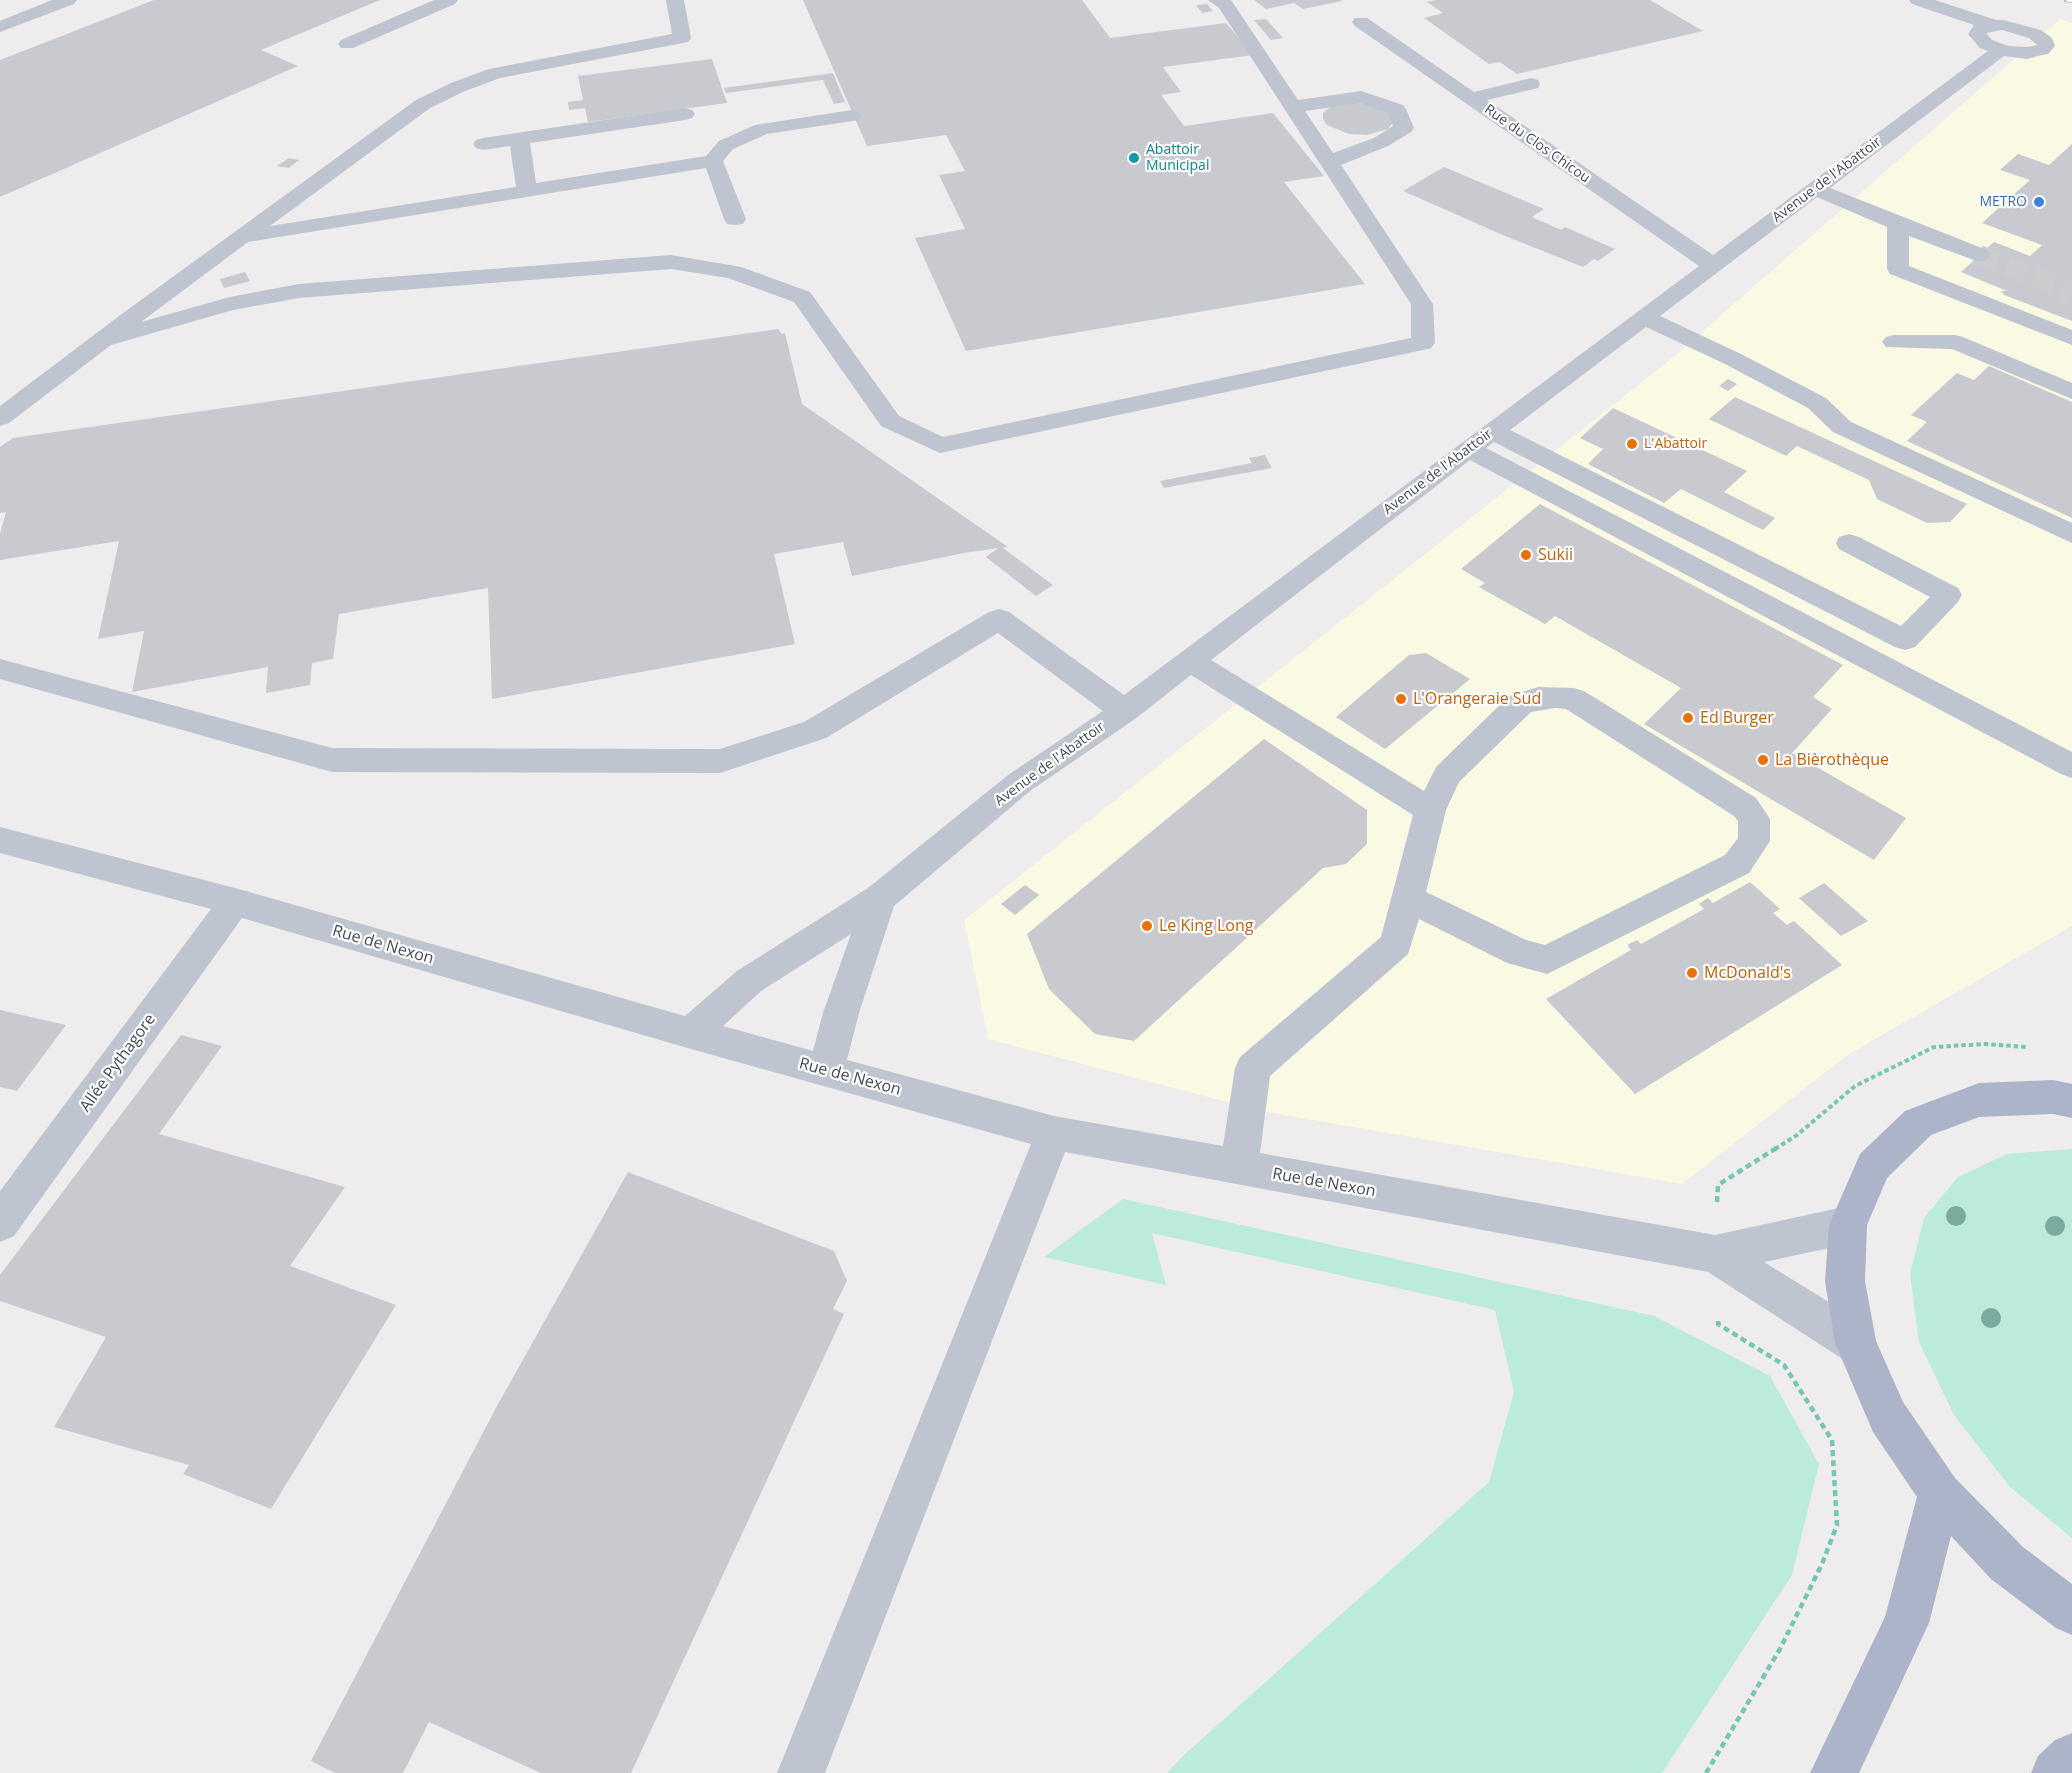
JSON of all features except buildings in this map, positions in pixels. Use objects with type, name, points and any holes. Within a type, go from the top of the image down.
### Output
[{"type":"main road","points":[[2072,1101],[2053,1097],[1979,1100],[1918,1123],[1873,1166],[1848,1225],[1845,1281],[1856,1343],[1888,1417],[1940,1493],[2007,1563],[2072,1612]]},
{"type":"main road","points":[[1834,1773],[1906,1623],[1940,1493]]},
{"type":"main road","points":[[2055,1773],[2072,1757]]},
{"type":"street","points":[[0,27],[68,0]]},
{"type":"street","points":[[347,44],[449,0]]},
{"type":"street","points":[[0,418],[423,104],[458,87],[496,73],[682,38],[675,0]]},
{"type":"street","points":[[105,339],[230,304],[299,291],[671,262],[732,272],[802,297],[890,421],[940,445],[1423,343],[1422,304],[1226,4],[1217,0]]},
{"type":"street","points":[[1918,0],[1992,25],[2026,30],[2046,42],[2069,44]]},
{"type":"street","name":"Rue du Clos Chicou","points":[[1361,22],[1712,266]]},
{"type":"street","points":[[1992,25],[1984,27],[1977,34],[1986,44],[2001,50],[2016,53],[2036,52],[2046,46],[2046,42]]},
{"type":"street","name":"Avenue de l'Abattoir","points":[[691,1034],[749,981],[880,898],[1019,783],[1124,711],[1468,449],[2001,50]]},
{"type":"street","points":[[1471,98],[1532,84]]},
{"type":"street","points":[[1293,107],[1361,97],[1396,109],[1404,128],[1381,142],[1329,162]]},
{"type":"street","points":[[483,144],[685,114]]},
{"type":"street","points":[[243,237],[713,161],[726,145],[762,129],[852,116]]},
{"type":"street","points":[[519,138],[527,192]]},
{"type":"street","points":[[713,161],[735,219]]},
{"type":"street","points":[[1815,189],[1979,255]]},
{"type":"street","points":[[1898,224],[1898,268],[2072,338]]},
{"type":"street","points":[[1644,317],[1733,359],[1817,403],[1842,427],[2072,534]]},
{"type":"street","points":[[1894,342],[1955,342],[2072,392]]},
{"type":"street","points":[[1492,431],[1905,640],[1948,595],[1849,543]]},
{"type":"street","points":[[1468,449],[2072,766]]},
{"type":"street","points":[[0,669],[332,760],[720,761],[815,730],[999,619],[1124,711]]},
{"type":"street","points":[[1190,661],[1430,810]]},
{"type":"street","points":[[1239,1167],[1253,1068],[1396,944],[1407,898],[1430,810],[1447,775],[1520,704],[1538,698],[1573,699],[1745,807],[1754,819],[1754,841],[1737,864],[1547,960],[1519,953],[1407,898]]},
{"type":"street","name":"Rue de Nexon","points":[[0,840],[236,902],[691,1034],[1054,1133],[1715,1254],[1856,1343]]},
{"type":"street","points":[[826,1071],[841,1013],[880,898]]},
{"type":"street","name":"Allée Pythagore","points":[[0,1223],[236,902]]},
{"type":"street","points":[[801,1773],[1054,1133]]},
{"type":"street","name":"Rue de Nexon","points":[[1715,1254],[1848,1225]]},
{"type":"path","points":[[1706,1773],[1780,1649],[1822,1564],[1837,1525],[1832,1440],[1784,1365],[1718,1324],[1715,1254]]},
{"type":"shaded area","points":[[2060,19],[2072,23],[2072,926],[1849,1054],[1682,1184],[1261,1111],[988,1039],[964,920],[1666,363]]},
{"type":"green space","points":[[2072,1149],[2072,1538],[2010,1487],[1954,1415],[1919,1342],[1910,1274],[1924,1218],[1958,1177],[2007,1154]]},
{"type":"green space","points":[[1123,1199],[1654,1316],[1770,1376],[1819,1464],[1792,1575],[1662,1773],[1167,1773],[1184,1755],[1489,1482],[1514,1392],[1495,1310],[1152,1233],[1166,1285],[1044,1257]]},
{"type":"tunnel","points":[[1979,255],[2071,291]]},
{"type":"tunnel","points":[[2067,289],[2072,291]]},
{"type":"railway","points":[[2066,0],[2072,1]]},
{"type":"place","name":"Abattoir Municipal","points":[[1134,158]]},
{"type":"place","name":"METRO","points":[[2039,202]]},
{"type":"place","name":"L'Abattoir","points":[[1632,444]]},
{"type":"place","name":"Sukii","points":[[1526,555]]},
{"type":"place","name":"L'Orangeraie Sud","points":[[1401,699]]},
{"type":"place","name":"Ed Burger","points":[[1688,718]]},
{"type":"place","name":"La Bièrothèque","points":[[1763,760]]},
{"type":"place","name":"Le King Long","points":[[1147,926]]},
{"type":"place","name":"McDonald's","points":[[1692,973]]}]
